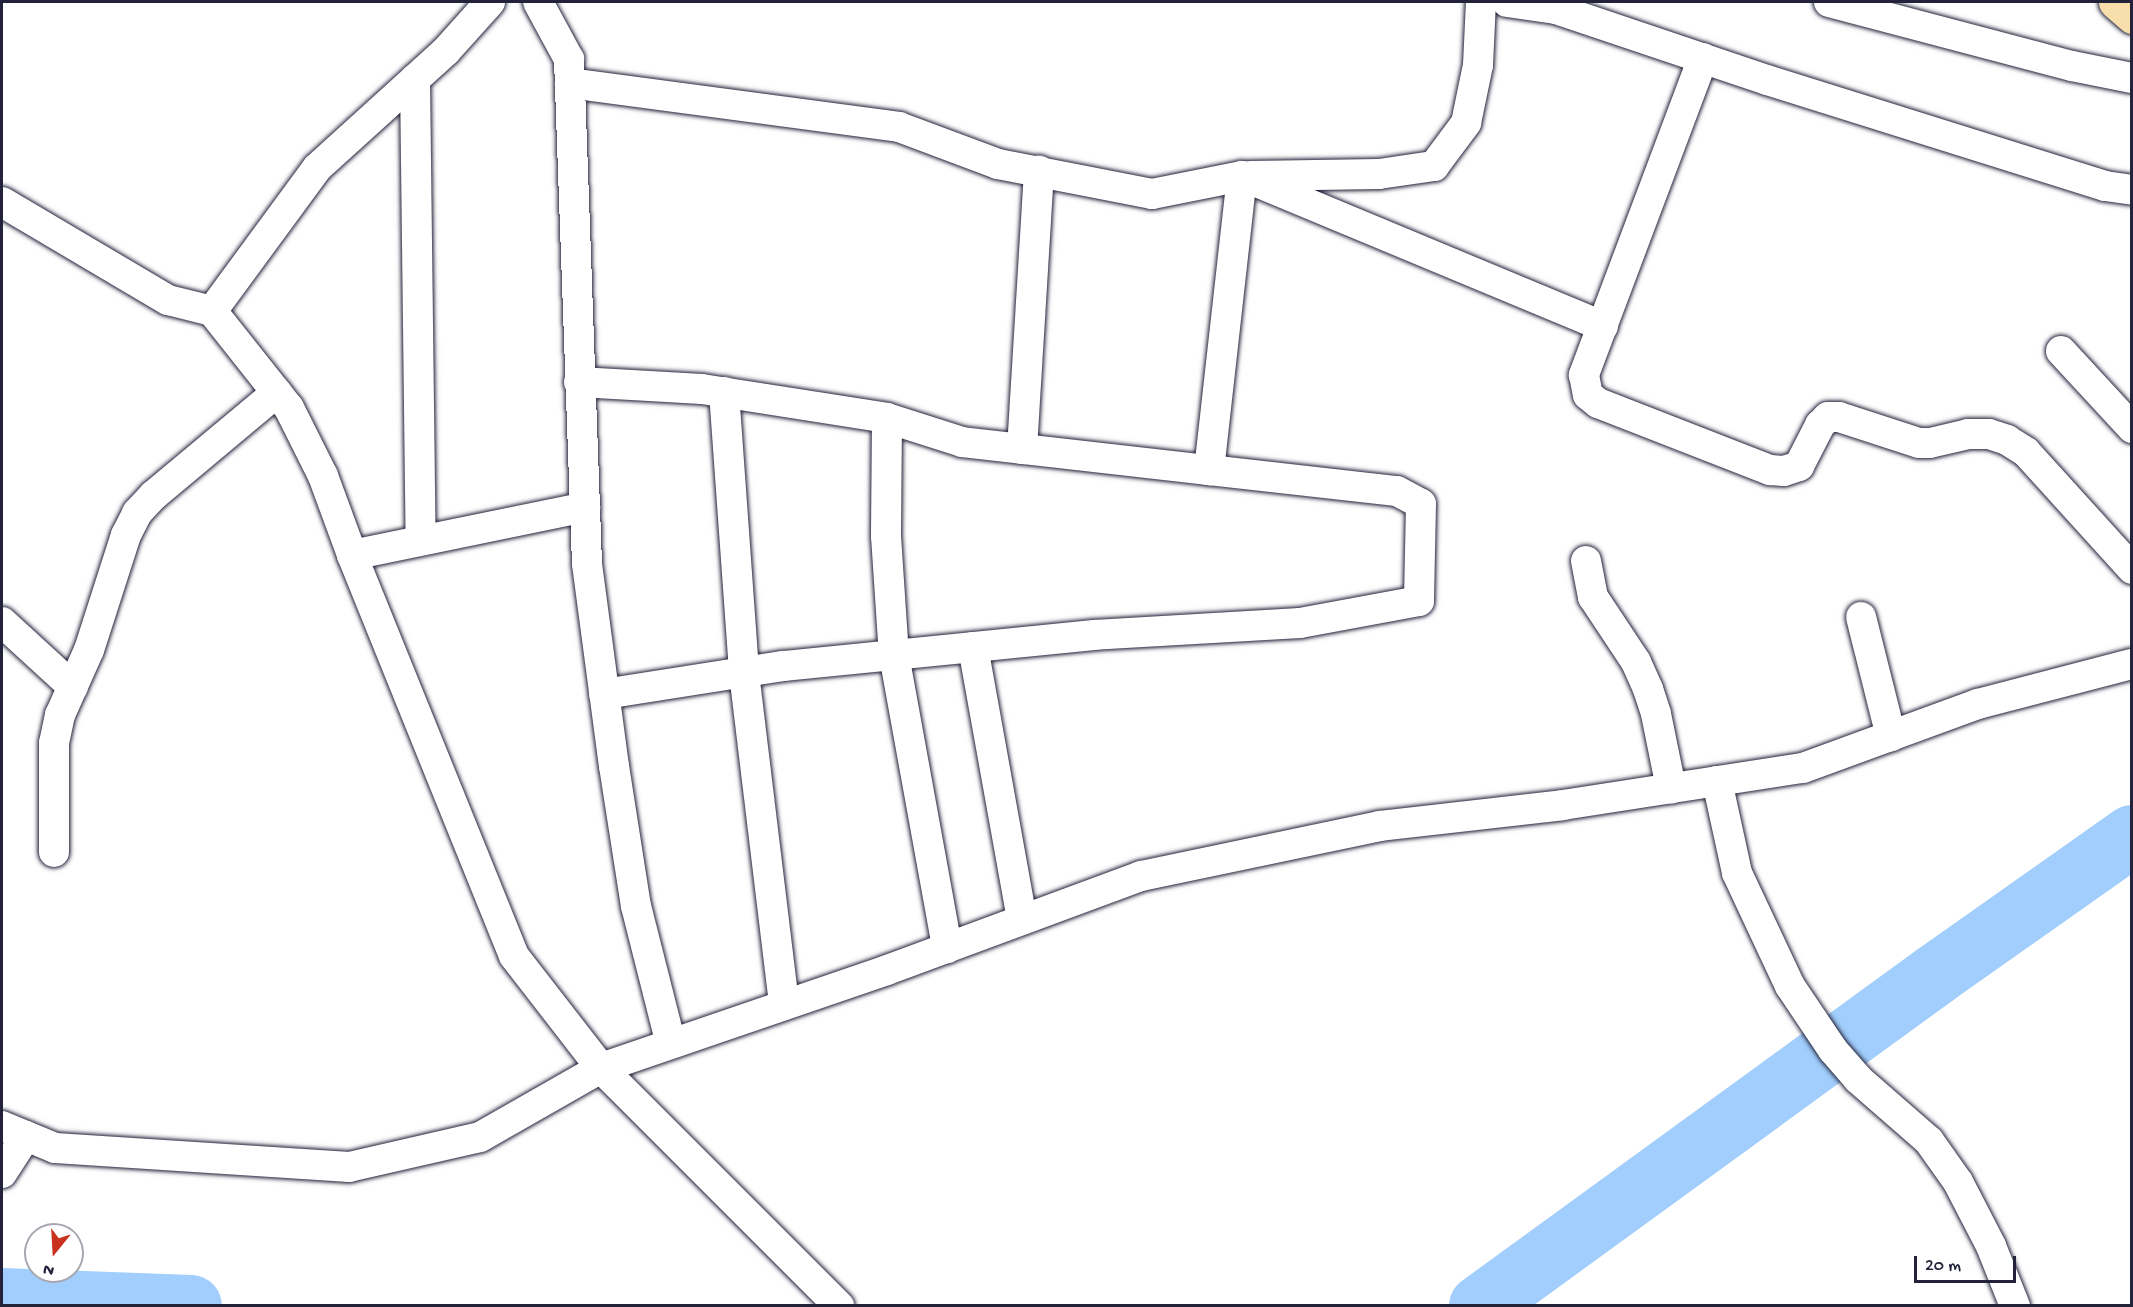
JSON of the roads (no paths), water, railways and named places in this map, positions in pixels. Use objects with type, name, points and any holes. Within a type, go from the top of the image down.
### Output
[{"type":"main road","points":[[2115,2],[2132,17]]},
{"type":"street","points":[[212,311],[317,168],[446,51],[490,2]]},
{"type":"street","points":[[538,2],[569,59],[587,564],[636,906],[671,1044]]},
{"type":"street","points":[[570,83],[778,113],[898,127],[998,164],[1152,194],[1242,176],[1379,174],[1434,166],[1466,123],[1478,65],[1481,2]]},
{"type":"street","points":[[1507,2],[1556,9],[2105,186],[2132,190]]},
{"type":"street","points":[[1829,2],[2072,66],[2132,78]]},
{"type":"street","points":[[1703,58],[1584,375],[1588,395],[1598,402],[1777,470],[1799,466],[1820,425],[1828,417],[1839,417],[1919,443],[1930,443],[1968,434],[1989,434],[2007,440],[2026,452],[2132,569]]},
{"type":"street","points":[[415,79],[421,540]]},
{"type":"street","points":[[1022,449],[1039,171]]},
{"type":"street","points":[[1242,176],[1603,326]]},
{"type":"street","points":[[1209,470],[1242,176]]},
{"type":"street","points":[[2,202],[168,300],[212,311],[277,392],[289,408],[323,476],[352,555],[514,956],[601,1068],[839,1305]]},
{"type":"street","points":[[2061,351],[2132,428]]},
{"type":"street","points":[[579,382],[723,393],[887,418],[962,442],[1397,491],[1421,504],[1419,601],[1300,623],[1094,635],[894,655],[744,673],[604,694]]},
{"type":"street","points":[[54,852],[54,742],[60,715],[89,650],[126,535],[137,513],[154,495],[277,392]]},
{"type":"street","points":[[723,393],[744,673],[784,1005]]},
{"type":"street","points":[[887,418],[886,536],[894,655],[947,948]]},
{"type":"street","points":[[352,555],[585,507]]},
{"type":"street","points":[[1586,561],[1593,597],[1635,662],[1648,689],[1656,714],[1671,788]]},
{"type":"street","points":[[1861,617],[1891,736]]},
{"type":"street","points":[[2,622],[73,687]]},
{"type":"street","points":[[973,647],[1022,920]]},
{"type":"street","points":[[2,1173],[14,1131],[55,1148],[349,1167],[480,1137],[601,1068],[947,948],[1141,876],[1380,826],[1563,805],[1803,768],[1978,704],[2132,664]]},
{"type":"street","points":[[1717,781],[1737,873],[1790,986],[1839,1057],[1858,1079],[1929,1141],[1958,1182],[1991,1246],[2015,1305]]},
{"type":"waterway","points":[[1480,1306],[1935,975],[2132,836]]},
{"type":"waterway","points":[[2,1299],[191,1306]]}]
